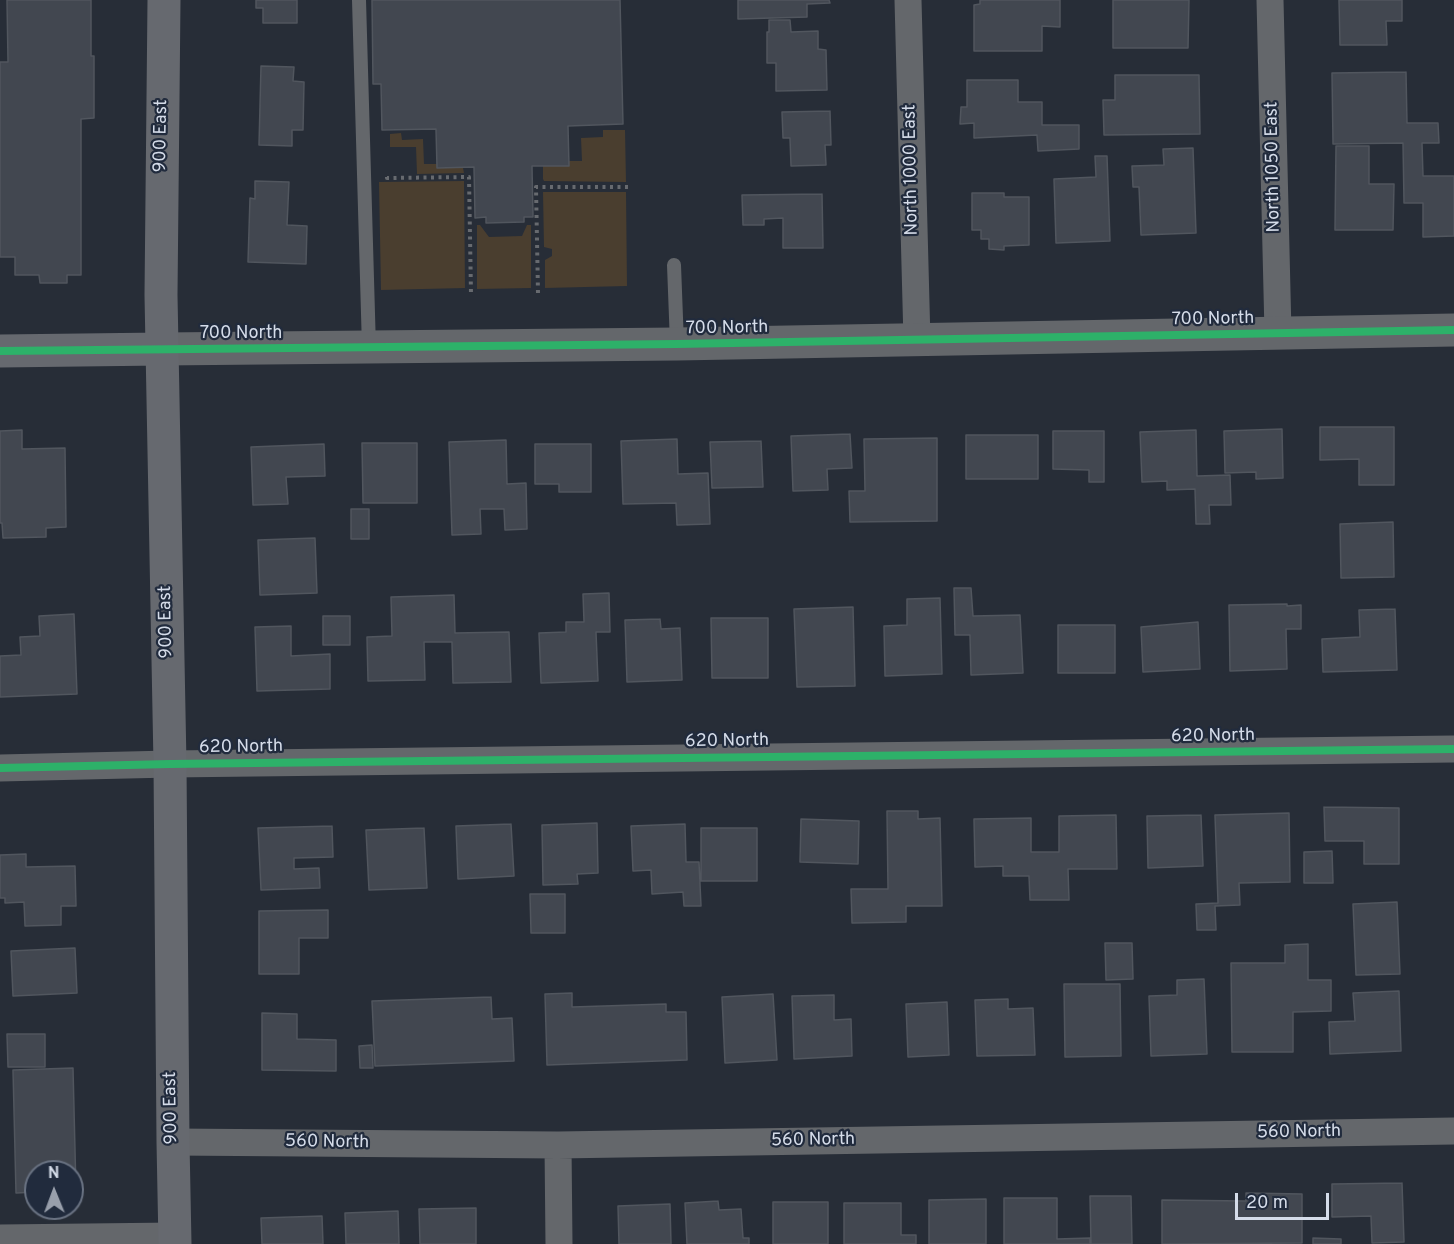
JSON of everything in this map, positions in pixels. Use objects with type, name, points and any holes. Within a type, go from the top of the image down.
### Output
[{"type":"main road","name":"900 East","points":[[164,0],[161,295],[170,764],[175,1240]]},
{"type":"main road","name":"700 North","points":[[0,351],[162,349]]},
{"type":"street","name":"North 1000 East","points":[[908,0],[916,341]]},
{"type":"street","name":"North 1050 East","points":[[1270,0],[1278,333]]},
{"type":"street","name":"700 North","points":[[162,349],[676,345],[1454,330]]},
{"type":"street","name":"620 North","points":[[0,768],[1454,749]]},
{"type":"street","name":"560 North","points":[[173,1142],[558,1145],[1454,1131]]},
{"type":"street","points":[[558,1145],[559,1244]]},
{"type":"street","points":[[2,1240],[175,1240]]},
{"type":"lane","points":[[359,0],[369,348]]},
{"type":"lane","points":[[674,265],[676,345]]},
{"type":"path","points":[[386,168],[387,178],[469,177],[471,294]]},
{"type":"path","points":[[538,293],[536,187],[629,187]]},
{"type":"shaded area","points":[[603,130],[625,130],[626,182],[544,181],[543,166],[569,166],[569,161],[582,161],[581,138],[603,137]]},
{"type":"shaded area","points":[[401,133],[402,140],[423,139],[424,164],[437,164],[437,168],[463,168],[464,173],[417,174],[416,147],[390,147],[390,134]]},
{"type":"shaded area","points":[[464,181],[465,288],[381,290],[379,182]]},
{"type":"shaded area","points":[[543,192],[626,192],[627,286],[545,288],[545,260],[552,256],[552,249],[544,247]]},
{"type":"shaded area","points":[[477,225],[480,225],[489,237],[522,236],[527,225],[531,225],[531,288],[477,289]]},
{"type":"building","points":[[7,0],[91,0],[94,118],[81,119],[81,275],[67,275],[67,283],[40,283],[39,275],[15,275],[15,257],[0,257],[0,62],[8,62]]},
{"type":"building","points":[[256,0],[297,0],[297,23],[263,23],[263,8],[256,8]]},
{"type":"building","points":[[372,0],[620,0],[623,124],[568,126],[569,166],[532,166],[533,217],[524,217],[524,222],[486,223],[486,217],[475,218],[474,167],[437,168],[436,129],[382,130],[381,84],[373,84]]},
{"type":"building","points":[[738,0],[829,0],[830,3],[807,4],[807,17],[738,19]]},
{"type":"building","points":[[980,0],[1060,0],[1060,27],[1042,26],[1042,51],[974,51],[974,5],[980,4]]},
{"type":"building","points":[[1113,0],[1189,0],[1188,48],[1113,48]]},
{"type":"building","points":[[1339,0],[1402,0],[1402,21],[1386,21],[1387,45],[1340,45]]},
{"type":"building","points":[[769,20],[790,20],[791,32],[818,31],[818,49],[826,50],[827,90],[776,91],[776,63],[767,63]]},
{"type":"building","points":[[261,66],[294,67],[293,81],[304,82],[303,130],[292,130],[292,146],[259,145]]},
{"type":"building","points":[[1406,72],[1407,123],[1438,123],[1439,143],[1422,143],[1423,176],[1454,176],[1454,236],[1423,237],[1423,203],[1404,203],[1403,143],[1333,144],[1332,73]]},
{"type":"building","points":[[1115,75],[1199,75],[1200,134],[1104,135],[1103,100],[1115,100]]},
{"type":"building","points":[[967,80],[1018,80],[1018,102],[1042,102],[1042,125],[1079,125],[1079,149],[1038,151],[1037,135],[974,138],[974,123],[960,124],[961,107],[967,107]]},
{"type":"building","points":[[830,111],[831,145],[825,145],[826,165],[791,166],[790,138],[783,138],[782,112]]},
{"type":"building","points":[[1336,146],[1369,146],[1369,184],[1394,184],[1393,230],[1335,230]]},
{"type":"building","points":[[1193,148],[1196,233],[1141,235],[1139,187],[1133,187],[1132,166],[1164,165],[1163,149]]},
{"type":"building","points":[[1095,156],[1107,156],[1110,241],[1056,243],[1054,179],[1096,177]]},
{"type":"building","points":[[255,181],[289,182],[287,225],[307,226],[306,264],[248,262],[250,198],[255,199]]},
{"type":"building","points":[[972,193],[1004,193],[1004,197],[1029,197],[1029,245],[1004,246],[1004,250],[989,249],[989,239],[981,239],[981,230],[972,230]]},
{"type":"building","points":[[822,194],[823,248],[783,248],[783,218],[764,219],[764,225],[743,225],[742,195]]},
{"type":"building","points":[[1320,427],[1394,427],[1394,485],[1359,485],[1359,459],[1320,460]]},
{"type":"building","points":[[1282,429],[1283,478],[1256,479],[1256,472],[1225,473],[1224,431]]},
{"type":"building","points":[[22,430],[22,449],[65,448],[66,527],[46,528],[46,537],[3,538],[2,523],[0,523],[0,431]]},
{"type":"building","points":[[1196,430],[1197,476],[1230,475],[1231,505],[1209,505],[1210,524],[1196,524],[1195,489],[1167,490],[1167,481],[1142,482],[1140,432]]},
{"type":"building","points":[[1053,431],[1104,431],[1104,482],[1089,482],[1089,470],[1053,469]]},
{"type":"building","points":[[850,434],[852,468],[827,469],[828,490],[793,491],[791,436]]},
{"type":"building","points":[[966,435],[1038,435],[1038,479],[966,479]]},
{"type":"building","points":[[937,438],[937,521],[850,522],[849,491],[865,491],[864,439]]},
{"type":"building","points":[[677,439],[678,474],[708,473],[710,524],[677,525],[676,503],[623,504],[621,441]]},
{"type":"building","points":[[506,440],[507,484],[526,483],[527,529],[505,530],[504,509],[480,509],[481,534],[452,535],[449,442]]},
{"type":"building","points":[[761,441],[763,487],[712,488],[710,442]]},
{"type":"building","points":[[362,443],[417,443],[417,503],[363,503]]},
{"type":"building","points":[[324,444],[325,476],[286,477],[288,504],[253,505],[251,447]]},
{"type":"building","points":[[535,444],[591,444],[591,492],[559,492],[559,484],[535,484]]},
{"type":"building","points":[[351,509],[369,509],[369,539],[351,539]]},
{"type":"building","points":[[1393,522],[1394,577],[1341,578],[1340,524]]},
{"type":"building","points":[[315,538],[317,593],[260,595],[258,540]]},
{"type":"building","points":[[954,588],[971,588],[973,616],[1020,615],[1023,673],[971,675],[970,635],[955,635]]},
{"type":"building","points":[[609,593],[610,632],[596,632],[598,681],[541,683],[539,633],[566,632],[566,622],[584,622],[583,594]]},
{"type":"building","points":[[454,595],[455,633],[509,632],[511,682],[453,683],[452,642],[424,642],[425,680],[368,681],[367,637],[392,636],[391,597]]},
{"type":"building","points":[[940,598],[942,674],[885,676],[884,626],[907,625],[907,599]]},
{"type":"building","points":[[1287,604],[1287,606],[1301,605],[1301,629],[1286,629],[1287,669],[1230,671],[1229,605]]},
{"type":"building","points":[[853,607],[855,686],[797,687],[794,609]]},
{"type":"building","points":[[1395,609],[1397,670],[1323,672],[1322,639],[1360,637],[1359,610]]},
{"type":"building","points":[[74,614],[77,694],[0,697],[0,656],[21,655],[20,637],[40,636],[39,616]]},
{"type":"building","points":[[323,616],[350,616],[350,645],[323,645]]},
{"type":"building","points":[[711,618],[768,618],[768,678],[712,678]]},
{"type":"building","points":[[660,619],[661,629],[680,628],[682,680],[627,682],[625,620]]},
{"type":"building","points":[[1198,622],[1200,669],[1143,672],[1141,627]]},
{"type":"building","points":[[1058,625],[1115,625],[1115,673],[1058,673]]},
{"type":"building","points":[[291,626],[291,656],[330,654],[330,689],[257,691],[255,627]]},
{"type":"building","points":[[1324,807],[1399,808],[1399,864],[1364,864],[1364,841],[1325,841]]},
{"type":"building","points":[[887,811],[918,811],[918,819],[940,818],[942,906],[906,906],[906,922],[852,923],[851,889],[888,889]]},
{"type":"building","points":[[1289,813],[1290,882],[1239,883],[1240,905],[1215,906],[1216,930],[1197,930],[1196,904],[1218,903],[1215,815]]},
{"type":"building","points":[[1116,815],[1117,869],[1068,869],[1069,900],[1030,900],[1029,876],[1003,876],[1003,866],[975,867],[974,819],[1031,818],[1031,852],[1059,852],[1059,816]]},
{"type":"building","points":[[1201,815],[1203,866],[1148,868],[1147,816]]},
{"type":"building","points":[[801,819],[859,821],[858,864],[800,862]]},
{"type":"building","points":[[597,823],[598,873],[577,874],[578,884],[543,885],[542,825]]},
{"type":"building","points":[[511,824],[514,876],[458,879],[456,826]]},
{"type":"building","points":[[685,824],[686,862],[699,862],[701,906],[684,906],[683,892],[652,894],[651,870],[633,871],[631,826]]},
{"type":"building","points":[[332,826],[333,857],[294,858],[294,869],[319,868],[320,888],[261,890],[258,828]]},
{"type":"building","points":[[424,828],[427,888],[369,890],[366,830]]},
{"type":"building","points":[[701,828],[757,828],[757,881],[701,881]]},
{"type":"building","points":[[1332,851],[1333,883],[1304,883],[1304,852]]},
{"type":"building","points":[[26,854],[26,867],[75,866],[76,906],[61,906],[61,925],[25,926],[24,902],[5,903],[5,898],[0,898],[0,855]]},
{"type":"building","points":[[530,894],[565,894],[565,933],[531,933]]},
{"type":"building","points":[[1397,902],[1400,974],[1356,975],[1353,904]]},
{"type":"building","points":[[328,910],[328,938],[299,938],[299,974],[259,974],[259,911]]},
{"type":"building","points":[[1105,943],[1132,943],[1133,979],[1106,980]]},
{"type":"building","points":[[1308,944],[1308,980],[1331,980],[1331,1011],[1293,1012],[1293,1052],[1232,1052],[1231,963],[1285,963],[1285,945]]},
{"type":"building","points":[[75,948],[77,993],[13,996],[11,951]]},
{"type":"building","points":[[1204,979],[1207,1054],[1151,1056],[1149,996],[1177,995],[1177,980]]},
{"type":"building","points":[[1064,984],[1120,984],[1121,1056],[1065,1057]]},
{"type":"building","points":[[1399,991],[1401,1051],[1330,1054],[1329,1022],[1355,1021],[1353,993]]},
{"type":"building","points":[[572,993],[572,1007],[666,1004],[666,1012],[686,1012],[687,1060],[547,1065],[545,994]]},
{"type":"building","points":[[773,994],[777,1060],[725,1063],[722,997]]},
{"type":"building","points":[[834,995],[834,1020],[851,1019],[852,1056],[794,1059],[792,996]]},
{"type":"building","points":[[491,997],[492,1019],[512,1018],[514,1061],[375,1066],[372,1001]]},
{"type":"building","points":[[1008,999],[1008,1009],[1033,1008],[1035,1055],[977,1056],[975,1000]]},
{"type":"building","points":[[947,1002],[949,1055],[908,1057],[906,1004]]},
{"type":"building","points":[[262,1013],[297,1014],[297,1039],[336,1040],[336,1071],[262,1070]]},
{"type":"building","points":[[7,1034],[45,1034],[45,1067],[8,1067]]},
{"type":"building","points":[[372,1045],[373,1068],[360,1068],[359,1046]]},
{"type":"building","points":[[73,1068],[75,1160],[24,1160],[24,1193],[16,1193],[13,1070]]},
{"type":"building","points":[[1402,1183],[1404,1242],[1372,1243],[1371,1216],[1332,1217],[1332,1184]]},
{"type":"building","points":[[1246,1193],[1302,1194],[1302,1243],[1162,1244],[1162,1200],[1246,1201]]},
{"type":"building","points":[[1090,1196],[1131,1196],[1132,1244],[1091,1244]]},
{"type":"building","points":[[1004,1198],[1057,1198],[1057,1239],[1090,1238],[1090,1244],[1004,1244]]},
{"type":"building","points":[[986,1199],[986,1244],[929,1244],[929,1200]]},
{"type":"building","points":[[718,1201],[719,1210],[741,1209],[743,1238],[749,1238],[749,1244],[687,1244],[685,1203]]},
{"type":"building","points":[[773,1202],[828,1202],[828,1244],[773,1244]]},
{"type":"building","points":[[844,1203],[901,1203],[901,1235],[916,1235],[916,1244],[844,1244]]},
{"type":"building","points":[[670,1204],[671,1244],[619,1244],[618,1206]]},
{"type":"building","points":[[476,1208],[476,1244],[420,1244],[419,1209]]},
{"type":"building","points":[[398,1211],[399,1244],[346,1244],[345,1213]]},
{"type":"building","points":[[322,1216],[323,1244],[262,1244],[261,1218]]},
{"type":"building","points":[[1313,1238],[1341,1239],[1341,1244],[1313,1244]]},
{"type":"cycle path","points":[[0,351],[677,344],[1454,330]]},
{"type":"cycle path","points":[[0,768],[1454,749]]}]
